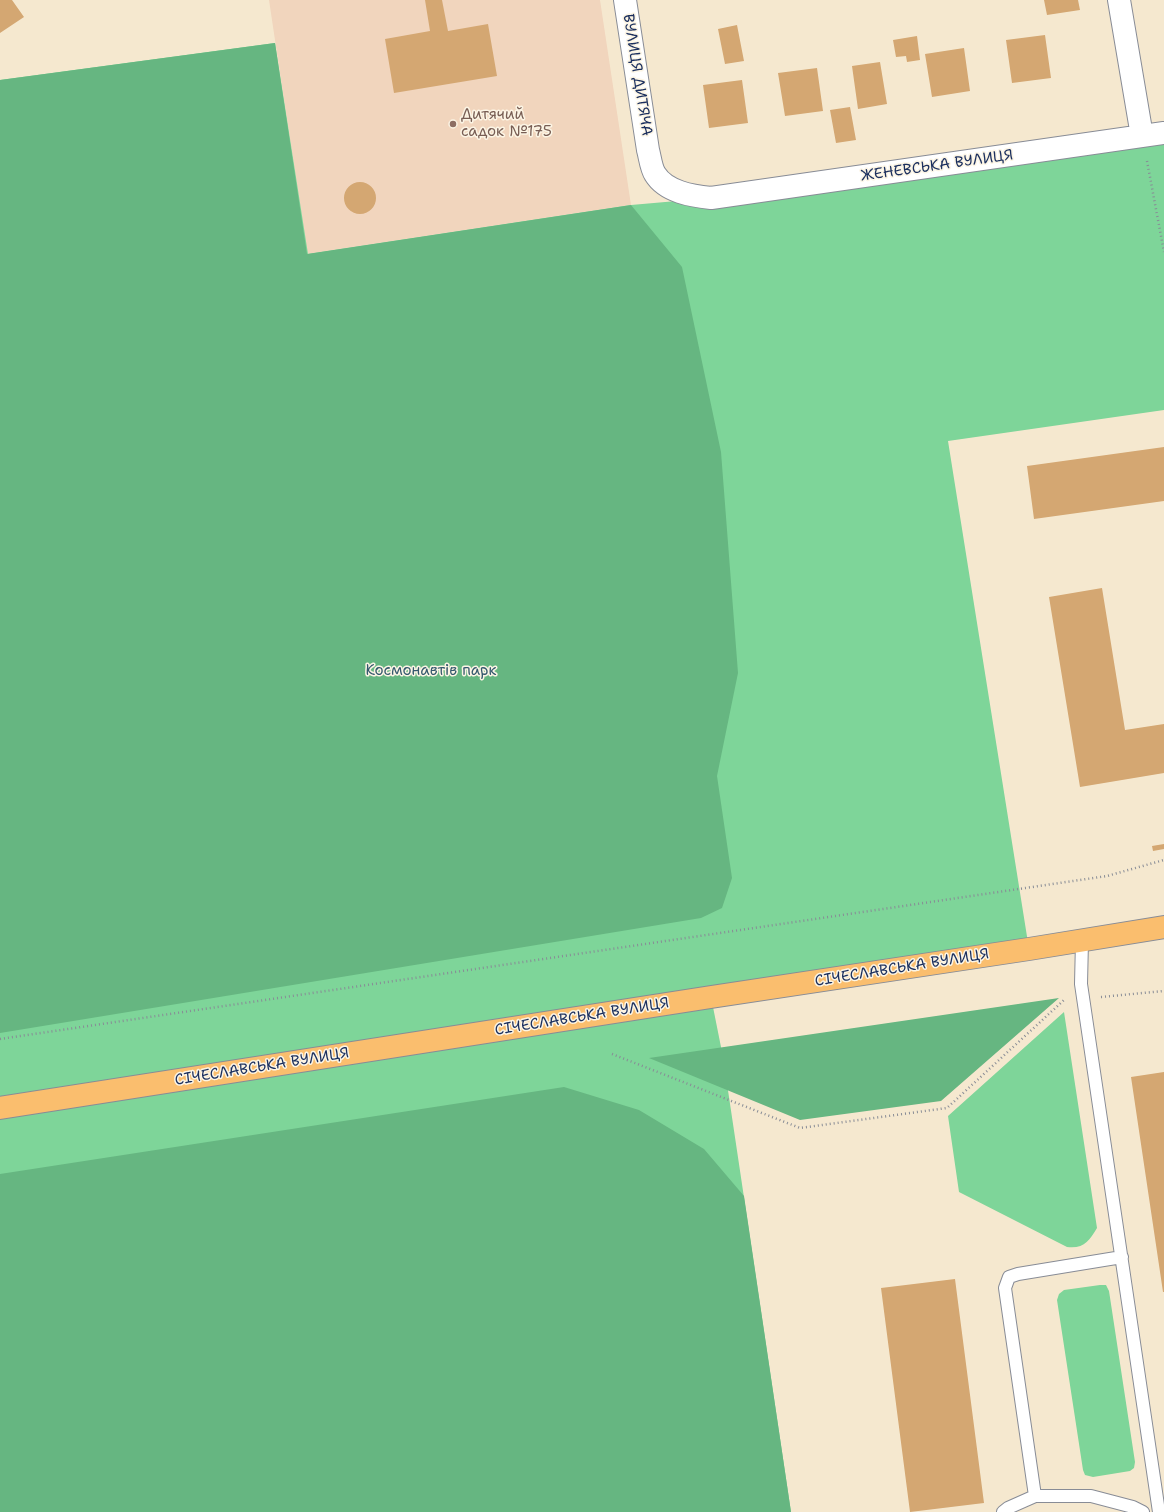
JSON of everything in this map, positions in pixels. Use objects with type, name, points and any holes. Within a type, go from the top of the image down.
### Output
[{"type":"main road","name":"СІЧЕСЛАВСЬКА ВУЛИЦЯ","points":[[0,1108],[1164,927]]},
{"type":"street","name":"ВУЛИЦЯ ДИТЯЧА","points":[[625,0],[648,150],[654,174],[668,187],[686,195],[711,198]]},
{"type":"street","points":[[1119,0],[1142,136]]},
{"type":"street","name":"ЖЕНЕВСЬКА ВУЛИЦЯ","points":[[711,198],[1164,133]]},
{"type":"lane","points":[[1082,940],[1081,984],[1159,1512]]},
{"type":"lane","points":[[1035,1496],[1005,1288],[1009,1277],[1018,1274],[1122,1257]]},
{"type":"lane","points":[[1003,1512],[1008,1508],[1035,1496],[1091,1496],[1133,1506],[1143,1512]]},
{"type":"path","points":[[1142,136],[1164,252]]},
{"type":"path","points":[[0,1039],[1107,876],[1164,860]]},
{"type":"path","points":[[612,1054],[800,1128],[947,1108],[1081,984],[1102,997],[1164,991]]},
{"type":"shaded area","name":"Дитячий садок №175","points":[[269,0],[600,0],[631,205],[307,254]]},
{"type":"green space","name":"Космонавтів парк","points":[[275,43],[308,254],[631,205],[711,198],[1164,133],[1164,410],[948,441],[1029,949],[711,997],[723,1057],[791,1512],[0,1512],[0,80]]},
{"type":"green space","points":[[275,43],[307,254],[631,205],[682,267],[721,452],[738,673],[717,776],[732,878],[722,908],[701,918],[0,1033],[0,80]]},
{"type":"green space","points":[[1059,998],[941,1101],[800,1120],[649,1058]]},
{"type":"green space","points":[[1064,1012],[1097,1228],[1085,1243],[1078,1247],[1067,1247],[959,1192],[948,1116]]},
{"type":"green space","points":[[564,1087],[639,1110],[704,1149],[744,1196],[791,1512],[0,1512],[0,1174]]},
{"type":"green space","points":[[1106,1285],[1109,1291],[1135,1462],[1134,1468],[1130,1471],[1093,1477],[1085,1475],[1083,1470],[1057,1300],[1059,1294],[1064,1290]]},
{"type":"building","points":[[0,0],[12,0],[24,17],[0,33]]},
{"type":"building","points":[[425,0],[442,0],[448,31],[488,24],[497,76],[394,93],[385,39],[430,31]]},
{"type":"building","points":[[1044,0],[1078,0],[1080,10],[1047,15]]},
{"type":"building","points":[[737,25],[744,61],[725,64],[718,29]]},
{"type":"building","points":[[1045,35],[1051,78],[1012,83],[1006,40]]},
{"type":"building","points":[[917,36],[920,60],[907,62],[906,56],[896,57],[893,40]]},
{"type":"building","points":[[964,48],[970,91],[932,97],[925,54]]},
{"type":"building","points":[[880,62],[887,104],[858,109],[852,66]]},
{"type":"building","points":[[817,68],[823,111],[785,116],[778,73]]},
{"type":"building","points":[[742,80],[748,123],[709,128],[703,85]]},
{"type":"building","points":[[850,107],[856,140],[836,143],[830,110]]},
{"type":"building","points":[[357,182],[363,182],[373,189],[376,198],[375,204],[369,211],[363,214],[357,214],[347,207],[344,201],[344,195],[351,185]]},
{"type":"building","points":[[1164,447],[1164,501],[1034,519],[1027,466]]},
{"type":"building","points":[[1102,588],[1125,730],[1164,724],[1164,773],[1080,787],[1049,597]]},
{"type":"building","points":[[1164,844],[1164,849],[1153,851],[1152,846]]},
{"type":"building","points":[[1164,1072],[1164,1292],[1163,1292],[1131,1077]]},
{"type":"building","points":[[955,1279],[984,1503],[910,1512],[881,1288]]},
{"type":"place","name":"Дитячий садок №175","points":[[453,124]]}]
